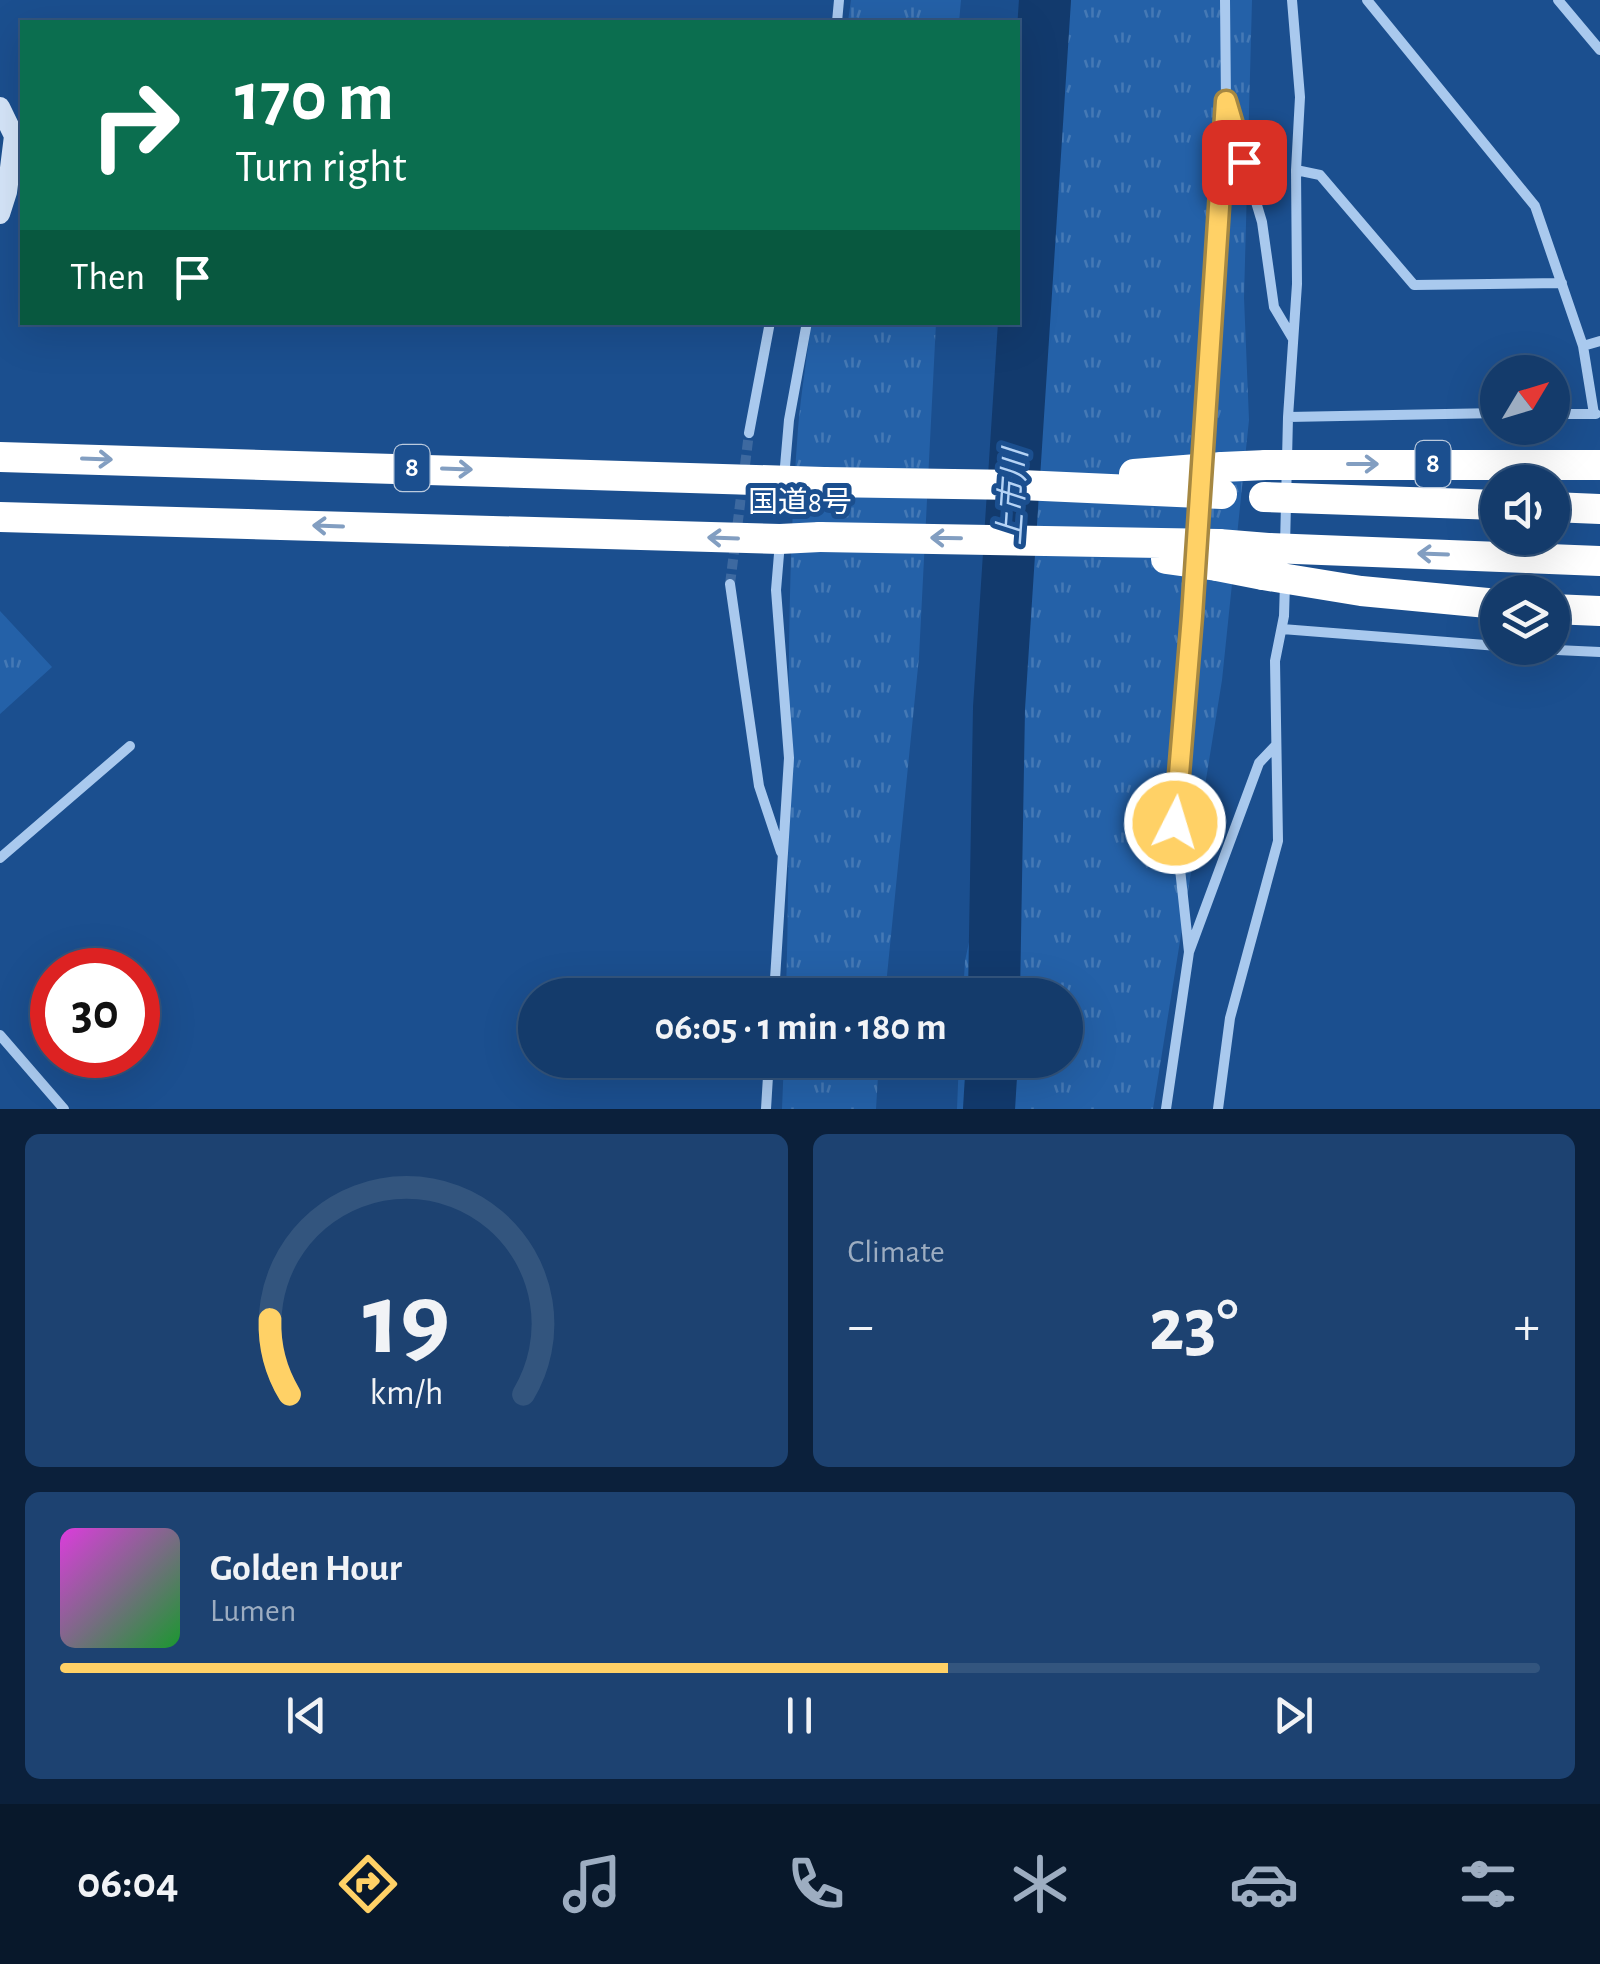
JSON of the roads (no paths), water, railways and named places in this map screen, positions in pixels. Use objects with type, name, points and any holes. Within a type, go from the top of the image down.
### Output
[{"type":"highway","name":"国道8号","points":[[0,457],[824,482],[1021,485],[1222,480]]},
{"type":"highway","name":"8","points":[[1222,480],[1266,465],[1600,466]]},
{"type":"highway","name":"8","points":[[1222,480],[1264,497],[1480,504]]},
{"type":"highway","points":[[1570,508],[1600,509]]},
{"type":"highway","name":"国道8号","points":[[0,516],[780,539],[1018,539],[1266,561]]},
{"type":"highway","name":"8","points":[[1266,561],[1600,561]]},
{"type":"highway","name":"8","points":[[1266,561],[1361,592],[1480,602]]},
{"type":"highway","points":[[1570,610],[1600,611]]},
{"type":"street","points":[[1190,952],[1175,823],[1226,101],[1225,0]]},
{"type":"street","points":[[1218,1109],[1230,1018],[1278,840],[1275,661],[1282,629],[1288,417],[1297,284],[1300,96],[1292,0]]},
{"type":"street","points":[[1367,0],[1535,206],[1583,346],[1597,414],[1570,414]]},
{"type":"street","points":[[1558,0],[1600,50]]},
{"type":"street","points":[[1226,101],[1262,222],[1274,308],[1293,340]]},
{"type":"street","points":[[0,107],[14,136],[7,192],[0,214]]},
{"type":"street","points":[[1296,170],[1320,175],[1414,285],[1562,283]]},
{"type":"street","points":[[748,433],[769,325]]},
{"type":"street","points":[[784,478],[789,420],[805,325]]},
{"type":"street","points":[[1583,346],[1600,341]]},
{"type":"street","points":[[1288,417],[1480,413]]},
{"type":"street","points":[[775,978],[789,758],[776,590],[780,539]]},
{"type":"street","points":[[730,584],[759,786],[783,858]]},
{"type":"street","points":[[1282,629],[1480,645]]},
{"type":"street","points":[[1570,651],[1600,652]]},
{"type":"street","points":[[1166,1109],[1190,952],[1259,763],[1276,745]]},
{"type":"street","points":[[0,858],[130,746]]},
{"type":"street","points":[[0,1035],[64,1109]]},
{"type":"street","points":[[766,1109],[769,1078]]},
{"type":"waterway","name":"上市川","points":[[994,978],[999,708],[1045,0]]},
{"type":"waterway","name":"上市川","points":[[989,1109],[991,1078]]},
{"type":"tunnel","points":[[730,584],[749,433]]}]
